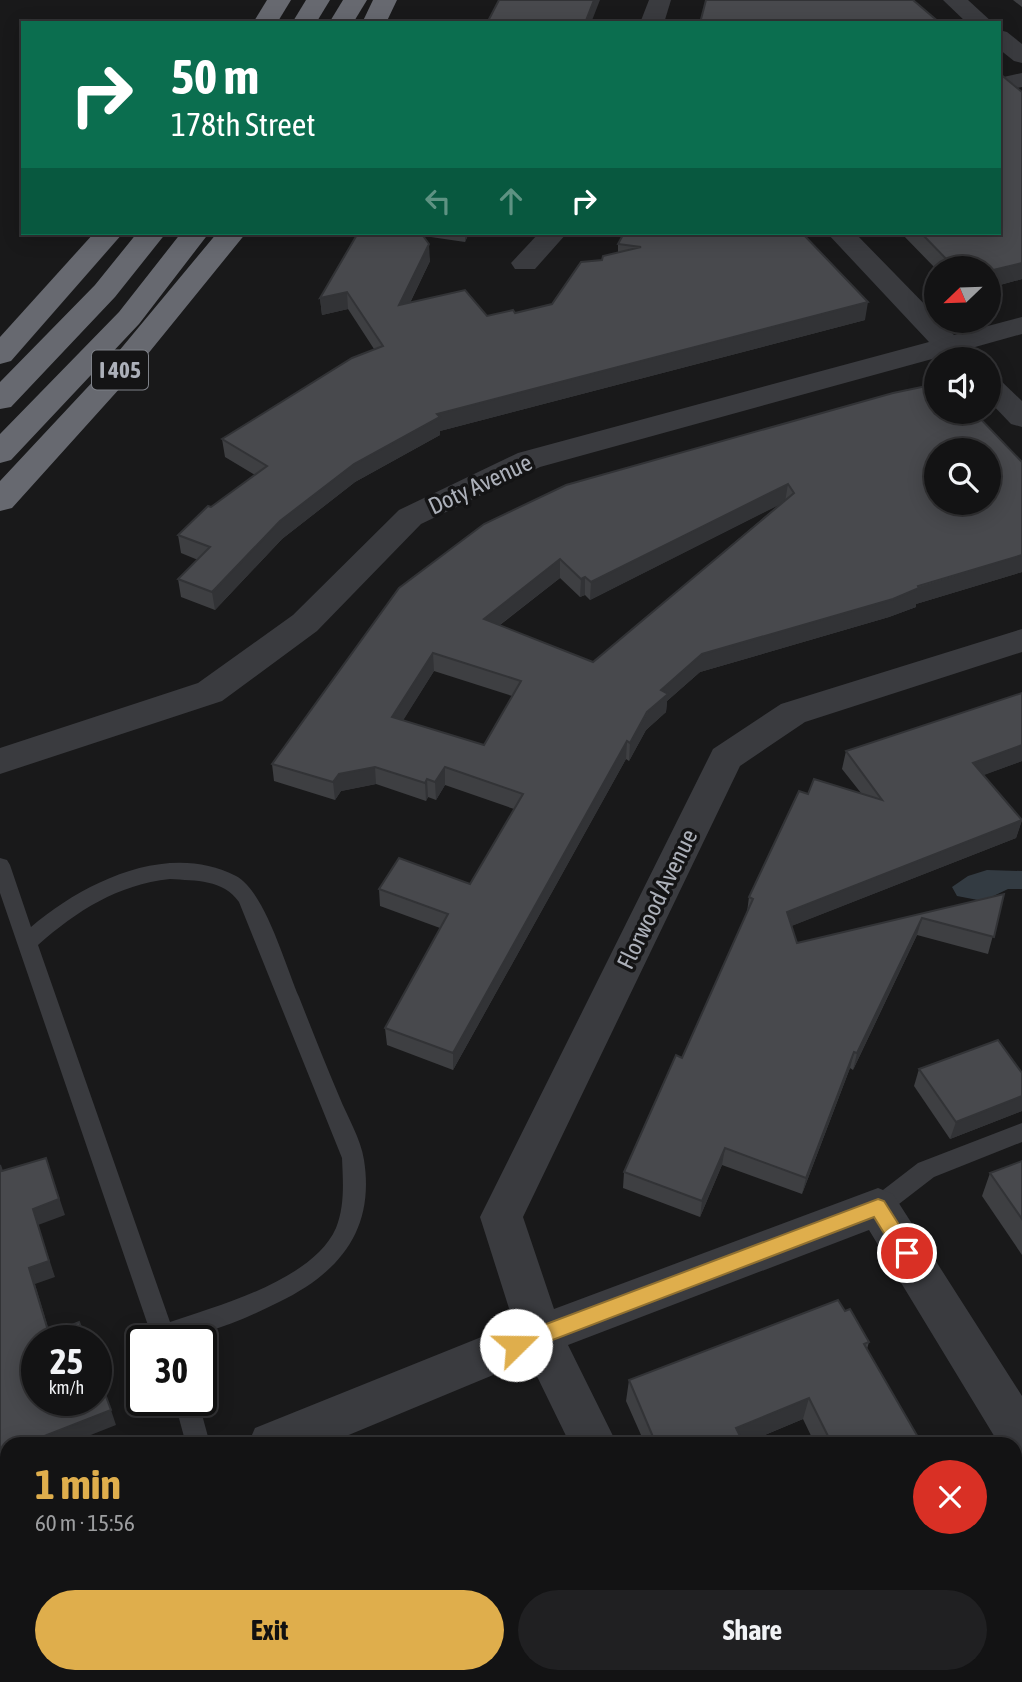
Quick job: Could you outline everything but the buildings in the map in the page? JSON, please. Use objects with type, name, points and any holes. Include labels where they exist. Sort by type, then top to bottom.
[{"type":"highway","points":[[266,21],[279,0]]},
{"type":"highway","points":[[305,21],[318,0]]},
{"type":"highway","points":[[342,21],[355,0]]},
{"type":"highway","points":[[375,21],[385,0]]},
{"type":"highway","points":[[0,355],[107,235]]},
{"type":"highway","points":[[0,400],[105,291],[150,235]]},
{"type":"highway","points":[[0,453],[128,318],[193,235]]},
{"type":"highway","name":"I 405","points":[[0,501],[110,381],[230,235]]},
{"type":"street","points":[[653,21],[660,0]]},
{"type":"street","points":[[954,0],[980,21]]},
{"type":"street","points":[[1001,39],[1022,56]]},
{"type":"street","points":[[1001,85],[1022,80]]},
{"type":"street","points":[[525,263],[552,235]]},
{"type":"street","points":[[842,235],[950,347]]},
{"type":"street","name":"Doty Avenue","points":[[967,347],[1022,325]]},
{"type":"street","name":"Doty Avenue","points":[[0,761],[210,692],[305,623],[410,517],[529,460],[924,360]]},
{"type":"street","points":[[1001,397],[1022,418]]},
{"type":"street","name":"Florwood Avenue","points":[[591,1437],[540,1335],[501,1217],[726,758],[793,713],[1022,640]]},
{"type":"street","points":[[288,1437],[540,1335],[878,1207],[1021,1437]]},
{"type":"lane","points":[[0,865],[160,1325]]},
{"type":"lane","points":[[27,942],[63,910],[104,887],[147,873],[177,871],[219,876],[242,892],[260,927],[353,1158],[355,1196],[342,1240],[322,1264],[281,1289],[195,1325]]},
{"type":"lane","points":[[878,1207],[926,1170],[1022,1132]]},
{"type":"lane","points":[[190,1416],[196,1437]]},
{"type":"shaded area","points":[[987,870],[1022,871],[1022,889],[1008,889],[983,901],[957,896],[952,887],[968,876]]},
{"type":"route","points":[[516,1345],[878,1207],[907,1253]]}]
